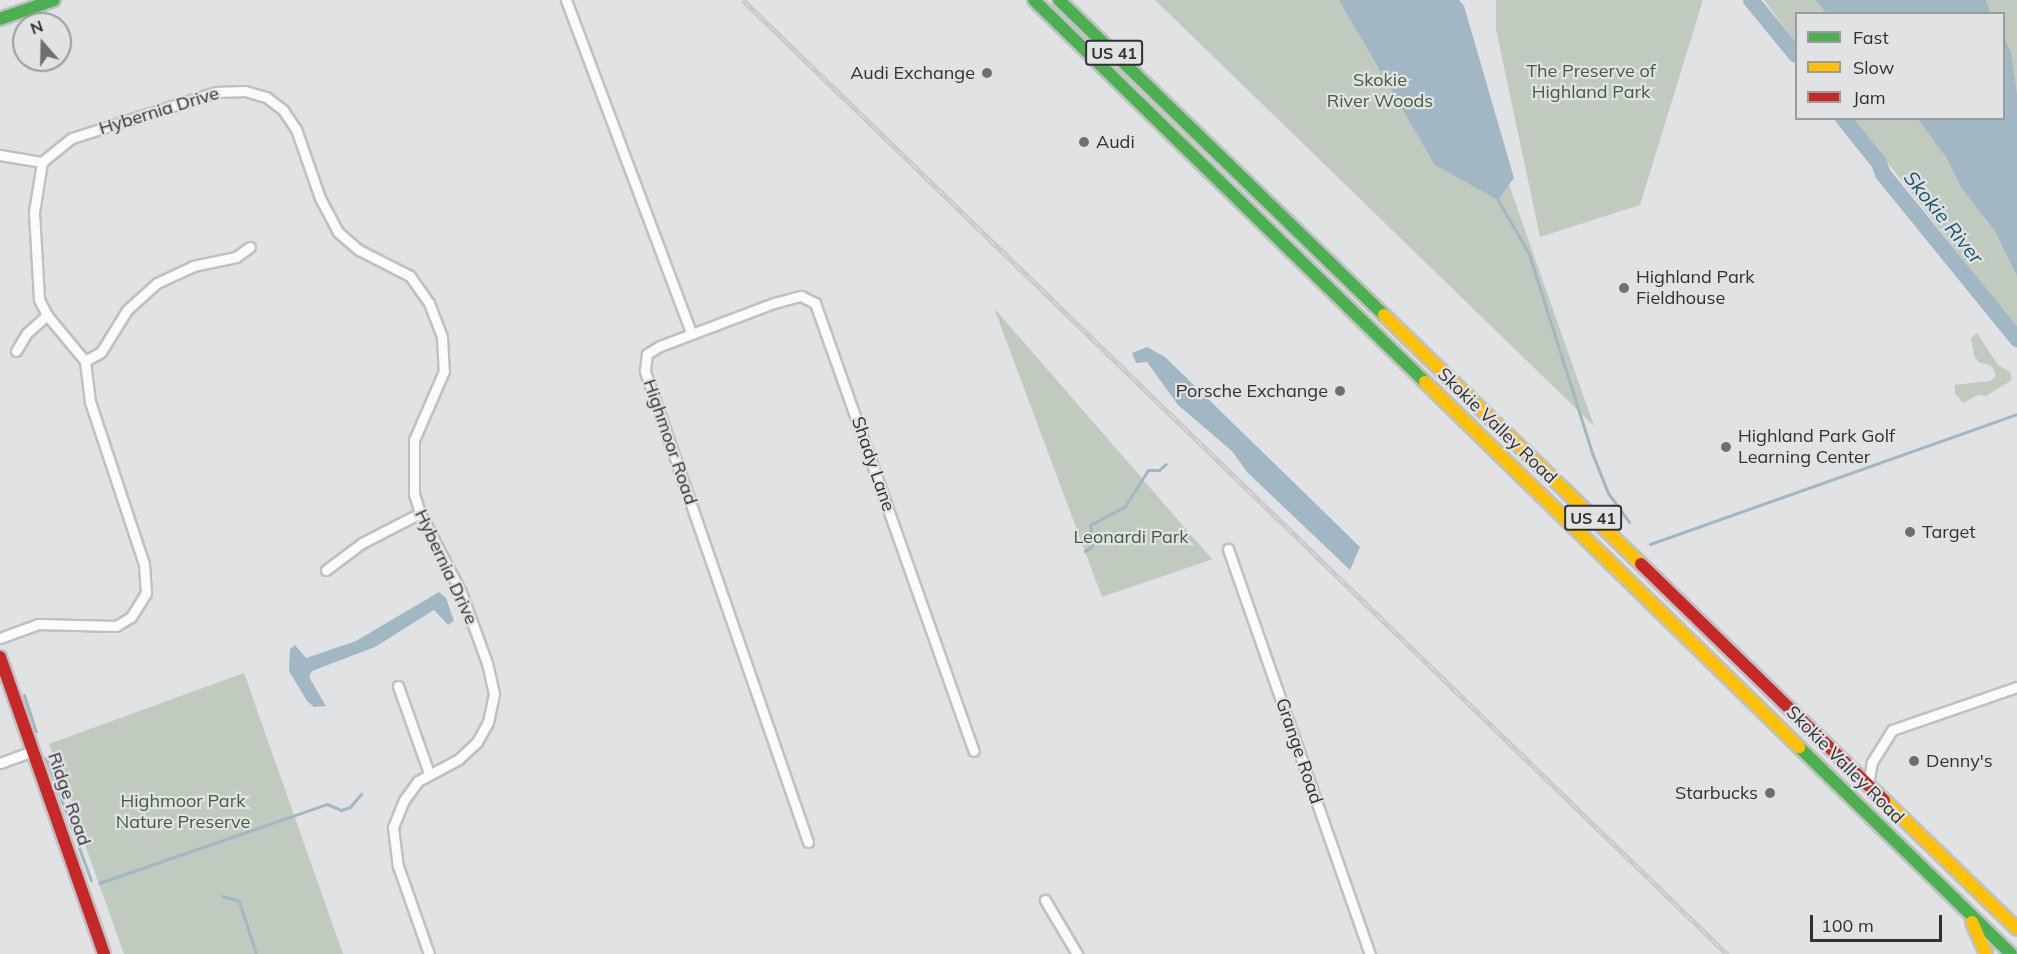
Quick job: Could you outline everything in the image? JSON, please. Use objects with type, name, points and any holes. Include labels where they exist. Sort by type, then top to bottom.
[{"type":"main road","points":[[0,19],[54,0]]},
{"type":"main road","name":"Skokie Valley Road","points":[[1034,0],[2011,954]]},
{"type":"main road","name":"Skokie Valley Road","points":[[1059,0],[2017,929]]},
{"type":"main road","points":[[1074,0],[1168,106]]},
{"type":"main road","name":"Ridge Road","points":[[0,657],[104,954]]},
{"type":"main road","points":[[1966,910],[1986,954]]},
{"type":"street","points":[[566,0],[690,333]]},
{"type":"street","name":"Hybernia Drive","points":[[42,162],[62,144],[106,127],[233,90],[266,97],[290,119],[320,198],[338,232],[359,250],[388,261],[410,276],[429,303],[442,337],[444,371],[414,440],[412,473],[420,513],[455,576],[491,677],[492,711],[484,732],[468,752],[429,773],[404,800],[393,839],[398,866],[429,954]]},
{"type":"street","points":[[0,155],[42,162],[35,190],[36,284],[47,315],[85,361],[90,402],[144,564],[146,593],[130,617],[116,626],[38,624],[0,638]]},
{"type":"street","points":[[85,361],[101,352],[128,310],[157,283],[193,266],[236,257],[250,247]]},
{"type":"street","name":"Shady Lane","points":[[690,333],[801,296],[815,303],[974,751]]},
{"type":"street","points":[[16,351],[27,333],[47,315]]},
{"type":"street","name":"Highmoor Road","points":[[690,333],[647,354],[645,370],[808,842]]},
{"type":"street","points":[[326,570],[362,543],[420,513]]},
{"type":"street","name":"Grange Road","points":[[1228,549],[1370,954]]},
{"type":"street","points":[[398,686],[429,773]]},
{"type":"street","points":[[1868,784],[1872,762],[1892,730],[2017,687]]},
{"type":"street","points":[[0,763],[33,751]]},
{"type":"street","points":[[1045,900],[1077,954]]},
{"type":"green space","name":"Skokie River Woods","points":[[1155,0],[1444,0],[1594,426]]},
{"type":"green space","name":"The Preserve of Highland Park","points":[[1496,0],[1703,0],[1640,205],[1540,237],[1496,29]]},
{"type":"green space","points":[[1764,0],[2017,0],[2017,329],[1855,120],[2005,120],[2005,12],[1795,12],[1795,42]]},
{"type":"green space","name":"Leonardi Park","points":[[994,308],[1212,559],[1213,559],[1102,597]]},
{"type":"green space","points":[[1977,333],[1998,365],[2010,372],[2012,380],[1986,396],[1978,395],[1963,403],[1955,394],[1955,385],[1990,381],[1996,376],[1992,366],[1979,362],[1974,356],[1971,338]]},
{"type":"green space","name":"Highmoor Park Nature Preserve","points":[[244,673],[343,954],[124,954],[49,744]]},
{"type":"water","points":[[1339,0],[1459,0],[1464,6],[1514,178],[1498,200],[1435,165]]},
{"type":"water","points":[[1816,0],[1986,0],[1990,12],[1825,12]]},
{"type":"water","points":[[2005,40],[2011,52],[2017,95],[2017,276],[1995,231],[1961,187],[1946,157],[1919,120],[2005,120]]},
{"type":"water","points":[[1147,347],[1165,357],[1360,547],[1350,570],[1247,472],[1232,451],[1178,405],[1147,362],[1136,363],[1132,353]]},
{"type":"water","points":[[439,592],[446,598],[454,621],[448,625],[434,610],[375,647],[312,671],[309,677],[326,706],[314,707],[307,701],[289,671],[290,649],[295,645],[306,658],[356,641]]},
{"type":"waterway","name":"Skokie River","points":[[1751,0],[1795,54]]},
{"type":"waterway","name":"Skokie River","points":[[1845,120],[1879,163],[1883,174],[2017,339]]},
{"type":"waterway","points":[[1498,200],[1529,254],[1592,453],[1608,493],[1629,522]]},
{"type":"waterway","points":[[1650,544],[2017,414]]},
{"type":"waterway","points":[[1085,551],[1092,546],[1090,525],[1125,506],[1148,470],[1159,470],[1166,464]]},
{"type":"waterway","points":[[24,695],[36,731]]},
{"type":"waterway","points":[[46,758],[91,880]]},
{"type":"waterway","points":[[99,883],[327,804],[341,810],[350,807],[361,794]]},
{"type":"waterway","points":[[222,896],[239,901],[256,954]]},
{"type":"railway","points":[[743,0],[1727,954]]},
{"type":"traffic: fast","points":[[0,19],[54,0]]},
{"type":"traffic: fast","points":[[1034,0],[1425,382]]},
{"type":"traffic: fast","points":[[1059,0],[1384,315]]},
{"type":"traffic: fast","points":[[1799,747],[2011,954]]},
{"type":"traffic: slow","points":[[1384,315],[1641,564]]},
{"type":"traffic: slow","points":[[1425,382],[1799,747]]},
{"type":"traffic: slow","points":[[1884,800],[2017,929]]},
{"type":"traffic: slow","points":[[1972,922],[1986,954]]},
{"type":"traffic: jam","points":[[1641,564],[1884,800]]},
{"type":"traffic: jam","points":[[0,657],[104,954]]},
{"type":"place","name":"Audi Exchange","points":[[987,73]]},
{"type":"place","name":"Audi","points":[[1084,142]]},
{"type":"place","name":"Highland Park Fieldhouse","points":[[1624,288]]},
{"type":"place","name":"Porsche Exchange","points":[[1340,391]]},
{"type":"place","name":"Highland Park Golf Learning Center","points":[[1726,447]]},
{"type":"place","name":"Target","points":[[1910,532]]},
{"type":"place","name":"Denny's","points":[[1914,761]]},
{"type":"place","name":"Starbucks","points":[[1770,793]]}]
